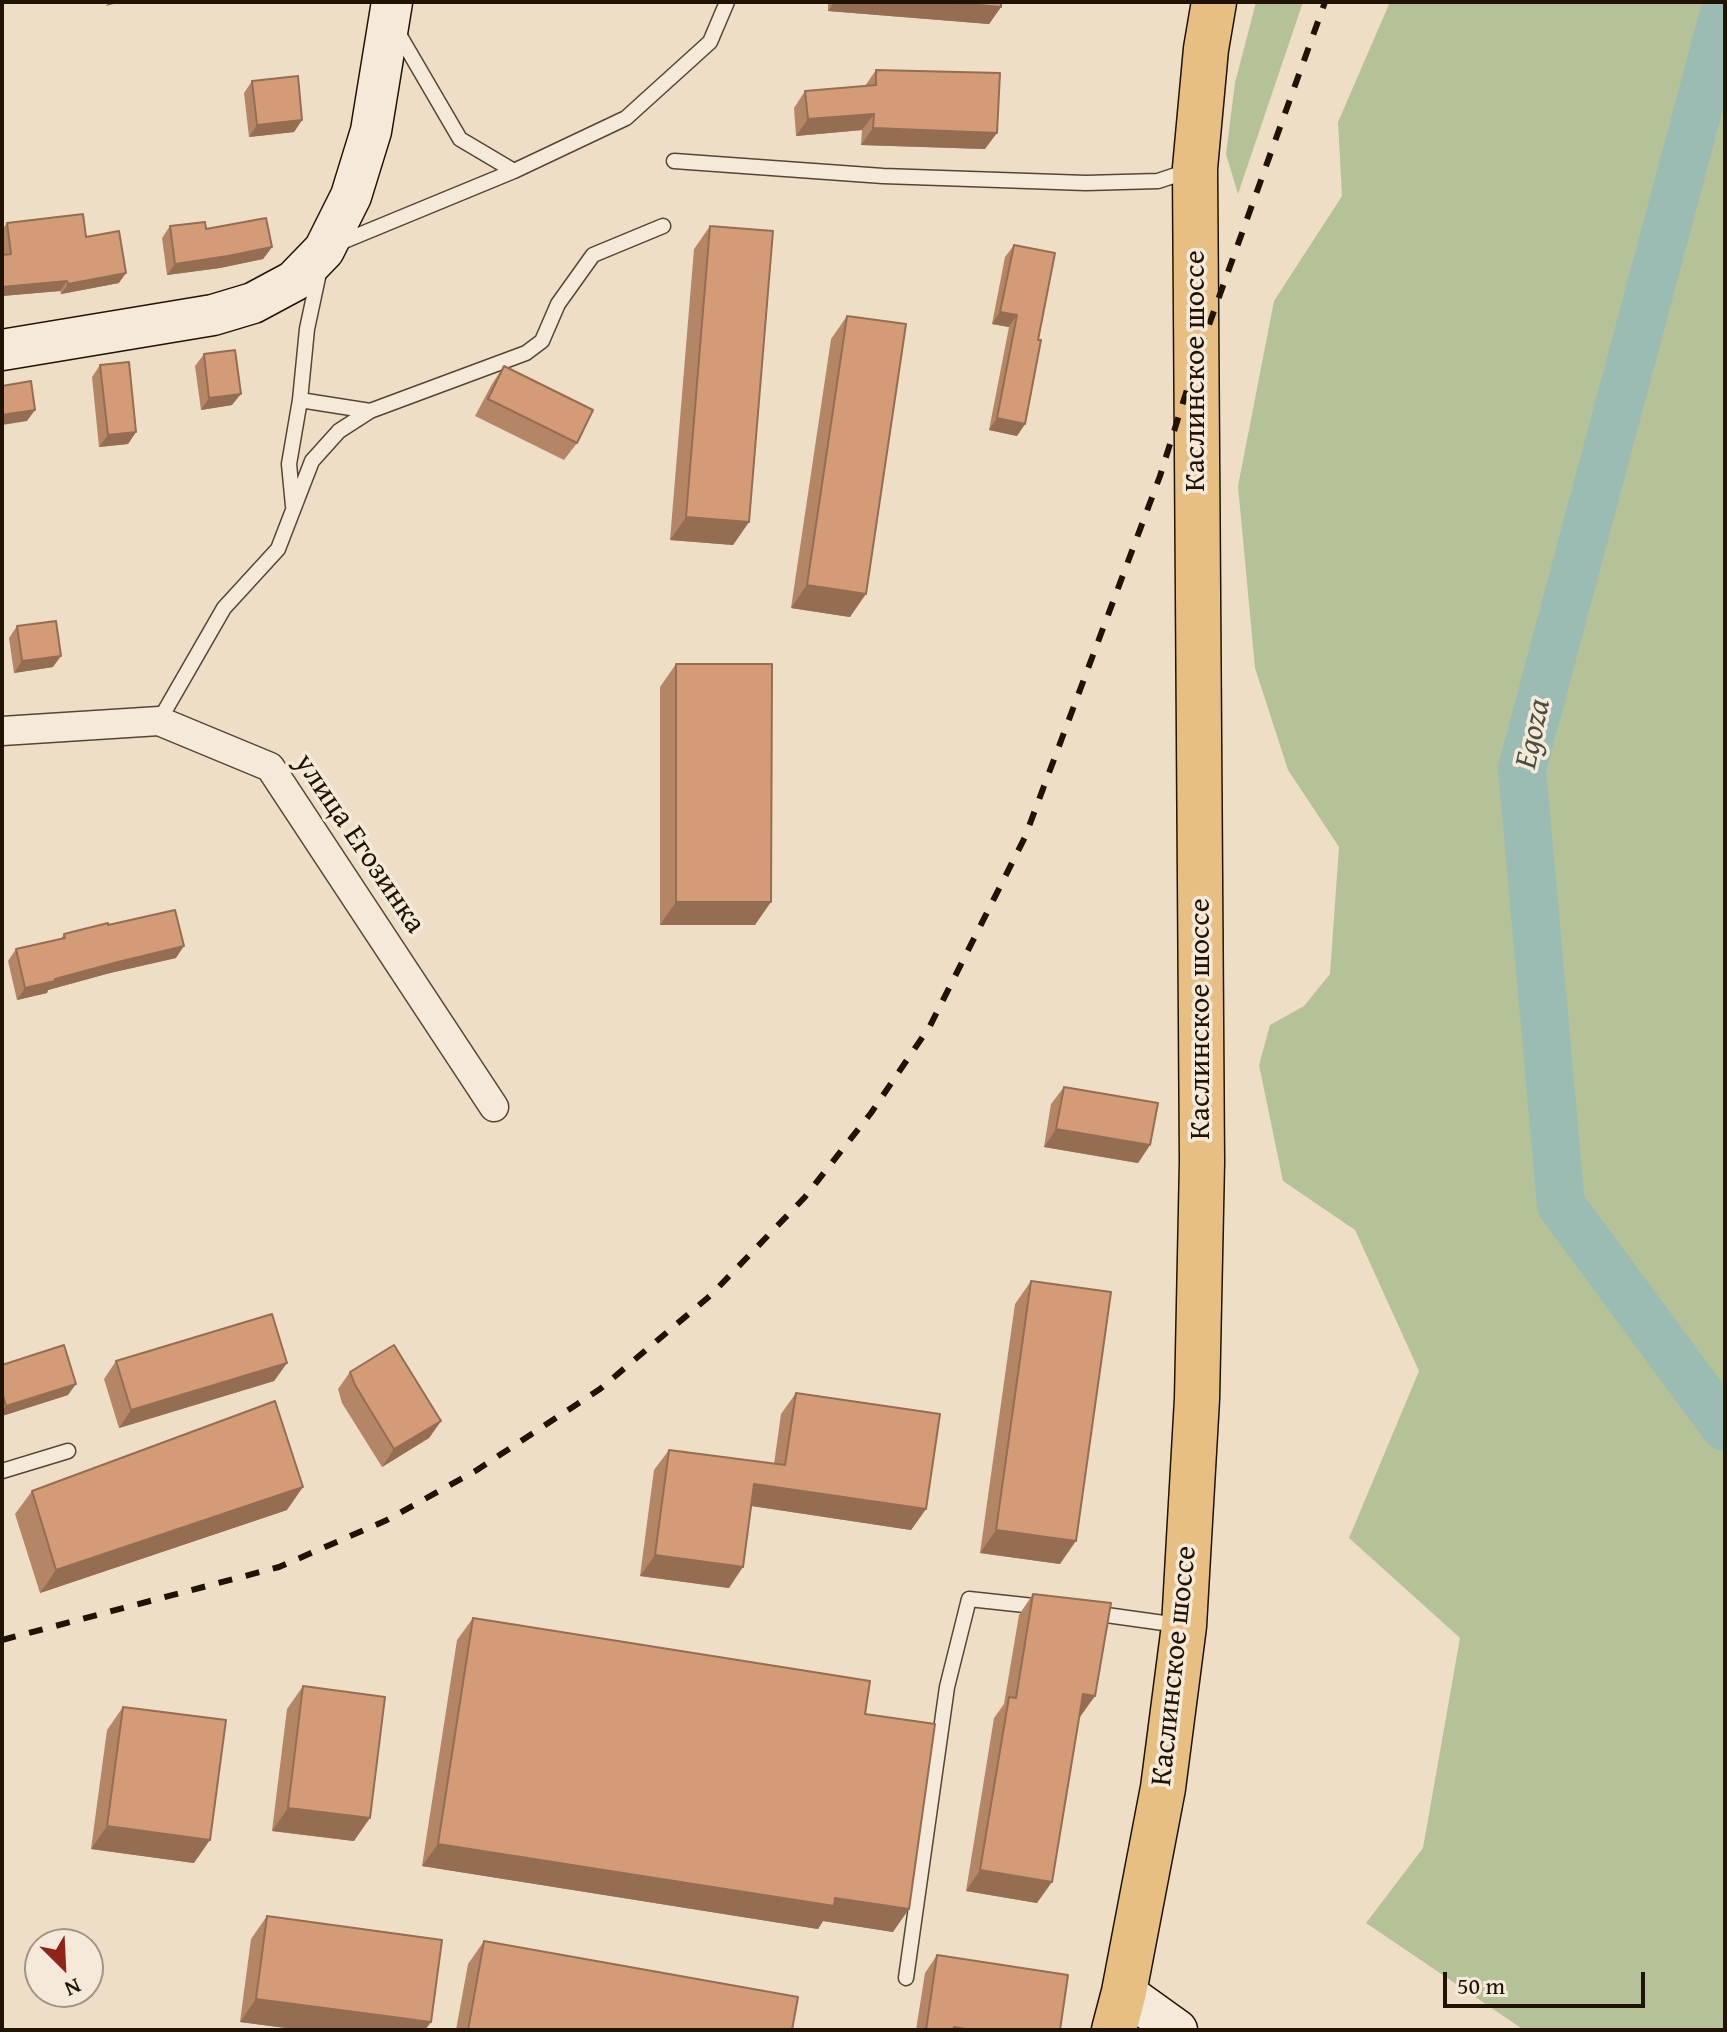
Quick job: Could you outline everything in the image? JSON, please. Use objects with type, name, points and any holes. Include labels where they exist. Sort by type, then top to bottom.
[{"type":"main road","name":"Каслинское шоссе","points":[[1119,2011],[1163,1788],[1184,1626],[1197,1399],[1202,1162],[1195,168],[1206,49],[1214,2]]},
{"type":"street","points":[[2,350],[213,315],[253,303],[294,281],[324,250],[351,196],[371,131],[390,10]]},
{"type":"street","name":"улица Егозинка","points":[[2,731],[159,721],[270,767],[494,1107]]},
{"type":"street","points":[[1119,2011],[1177,2030]]},
{"type":"lane","points":[[293,510],[289,464],[300,400],[307,329],[324,250],[514,171],[626,118],[710,42],[727,2]]},
{"type":"lane","points":[[390,10],[460,139],[514,171]]},
{"type":"lane","points":[[674,161],[883,176],[1086,183],[1158,181],[1195,168]]},
{"type":"lane","points":[[159,721],[224,608],[278,549],[312,461],[339,431],[370,411],[526,353],[542,341],[558,304],[593,255],[663,226]]},
{"type":"lane","points":[[300,400],[370,411]]},
{"type":"lane","points":[[3,1469],[68,1451]]},
{"type":"lane","points":[[906,1978],[947,1687],[969,1599],[1062,1609]]},
{"type":"lane","points":[[1078,1611],[1184,1626]]},
{"type":"green space","points":[[1256,2],[1303,2],[1238,194],[1226,154],[1235,83]]},
{"type":"green space","points":[[1390,2],[1725,2],[1725,2030],[1524,2030],[1366,1923],[1423,1848],[1460,1638],[1349,1538],[1419,1371],[1355,1230],[1283,1181],[1259,1065],[1270,1025],[1304,1006],[1330,974],[1339,847],[1288,770],[1255,668],[1238,486],[1274,301],[1342,196],[1338,122]]},
{"type":"building","points":[[947,2],[1001,2],[1001,7]]},
{"type":"building","points":[[876,70],[1000,73],[997,133],[873,128],[874,114],[808,119],[805,91],[876,85]]},
{"type":"building","points":[[298,76],[302,120],[257,125],[252,81]]},
{"type":"building","points":[[83,214],[86,237],[119,231],[126,273],[68,284],[67,281],[2,287],[2,255],[11,254],[7,223]]},
{"type":"building","points":[[266,218],[272,247],[175,264],[170,226],[205,222],[206,229]]},
{"type":"building","points":[[710,226],[773,231],[749,522],[686,517]]},
{"type":"building","points":[[1014,245],[1055,253],[1025,424],[997,418],[1017,315],[1000,312]]},
{"type":"building","points":[[847,316],[906,324],[866,594],[807,585]]},
{"type":"building","points":[[235,350],[241,394],[209,398],[204,354]]},
{"type":"building","points":[[129,362],[136,432],[108,435],[100,365]]},
{"type":"building","points":[[504,366],[593,410],[577,443],[488,399]]},
{"type":"building","points":[[31,381],[35,410],[2,415],[2,386]]},
{"type":"building","points":[[56,621],[61,656],[22,661],[17,626]]},
{"type":"building","points":[[676,664],[772,664],[771,902],[676,902]]},
{"type":"building","points":[[175,910],[184,946],[25,988],[16,949],[65,938],[64,934],[108,923]]},
{"type":"building","points":[[1064,1087],[1158,1103],[1150,1145],[1056,1129]]},
{"type":"building","points":[[1031,1281],[1111,1292],[1076,1541],[996,1530]]},
{"type":"building","points":[[272,1314],[287,1363],[131,1410],[116,1361]]},
{"type":"building","points":[[64,1345],[76,1384],[6,1406],[2,1392],[2,1365]]},
{"type":"building","points":[[394,1345],[441,1421],[394,1449],[350,1372]]},
{"type":"building","points":[[796,1393],[940,1414],[926,1509],[754,1484],[743,1567],[655,1555],[669,1450],[785,1465]]},
{"type":"building","points":[[275,1401],[303,1487],[56,1570],[32,1491]]},
{"type":"building","points":[[1033,1594],[1111,1603],[1095,1696],[1083,1694],[1052,1882],[980,1870],[1009,1697],[1016,1698]]},
{"type":"building","points":[[473,1618],[870,1681],[865,1714],[935,1724],[909,1909],[835,1898],[834,1906],[438,1844]]},
{"type":"building","points":[[303,1686],[385,1697],[370,1818],[288,1808]]},
{"type":"building","points":[[123,1707],[226,1720],[210,1840],[107,1826]]},
{"type":"building","points":[[267,1916],[442,1940],[431,2022],[256,1999]]},
{"type":"building","points":[[484,1941],[798,1997],[792,2030],[468,2030]]},
{"type":"building","points":[[937,1955],[1068,1975],[1060,2030],[971,2030],[954,2027],[953,2030],[926,2030]]},
{"type":"waterway","name":"Egoza","points":[[1725,9],[1522,769],[1561,1205],[1725,1427]]},
{"type":"railway","points":[[2,1640],[279,1567],[387,1520],[477,1470],[600,1389],[711,1295],[805,1197],[871,1113],[930,1026],[1025,837],[1160,476],[1196,361],[1325,2]]}]
